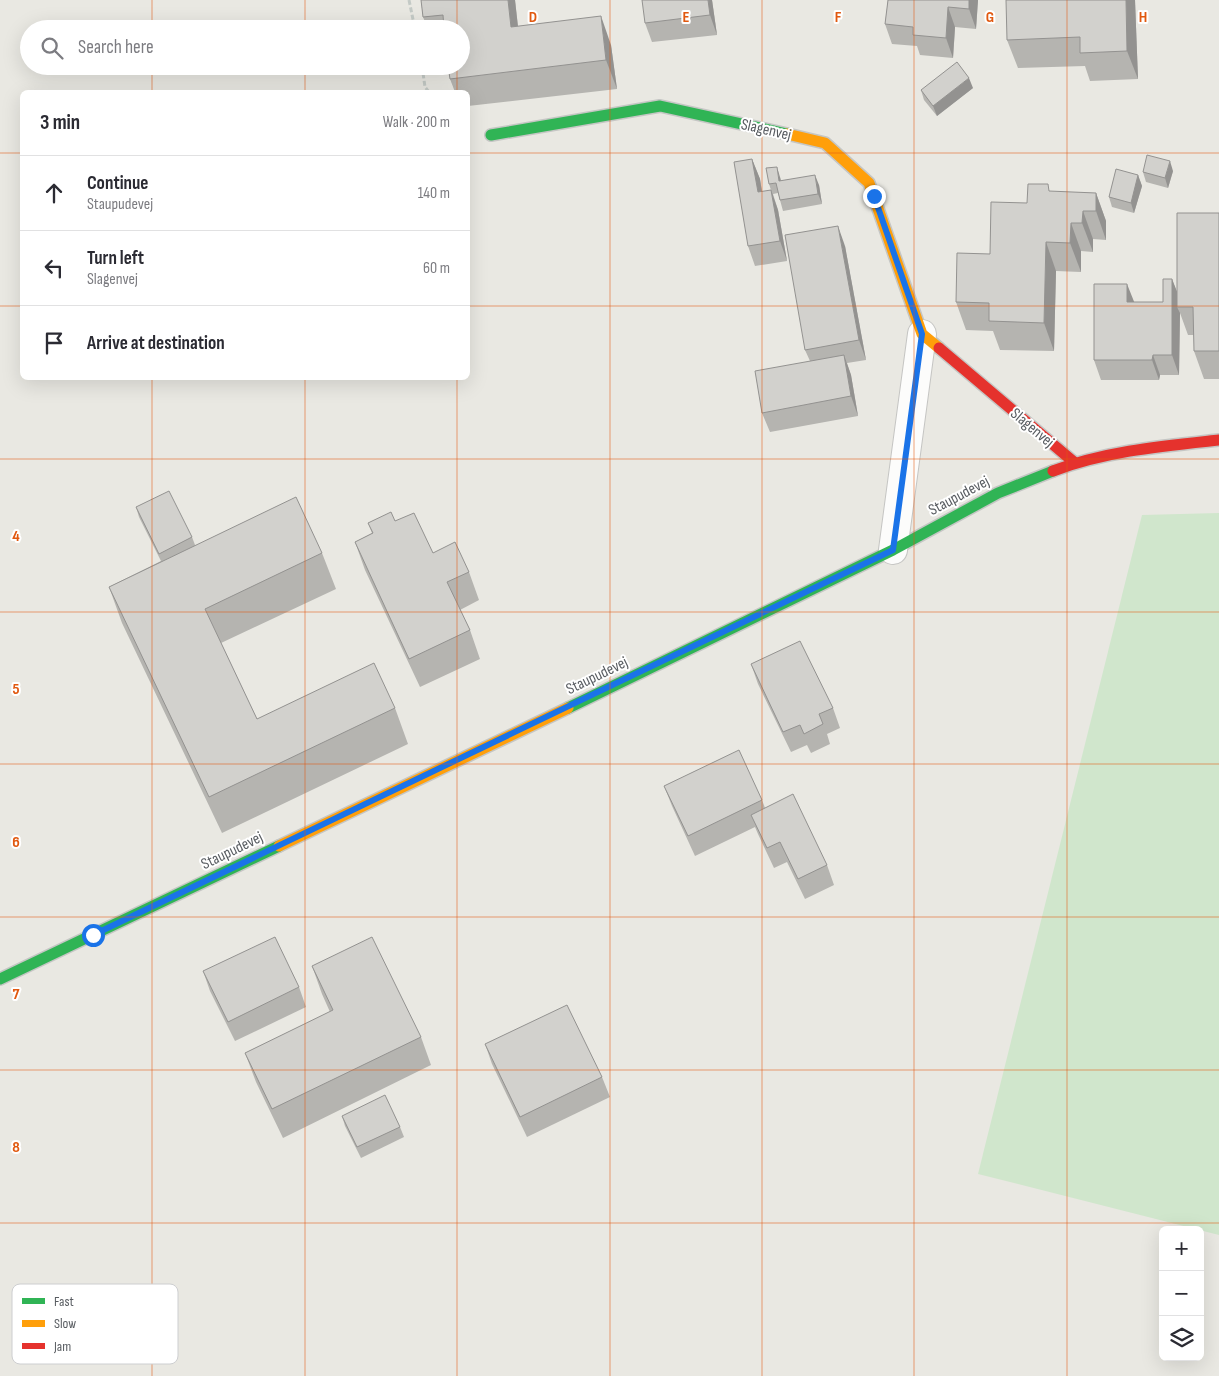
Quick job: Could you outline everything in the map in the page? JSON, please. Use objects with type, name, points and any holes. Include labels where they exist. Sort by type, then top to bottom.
[{"type":"street","name":"Slagenvej","points":[[491,136],[660,106],[825,143],[869,183],[922,334],[893,550]]},
{"type":"street","name":"Slagenvej","points":[[922,334],[1074,463]]},
{"type":"street","name":"Staupudevej","points":[[0,979],[893,550],[998,493],[1074,463],[1136,449],[1219,440]]},
{"type":"path","points":[[409,0],[413,20]]},
{"type":"path","points":[[423,75],[425,87],[427,90]]},
{"type":"green space","points":[[1219,513],[1219,1235],[1204,1231],[1204,1226],[1183,1226],[978,1174],[1142,515]]},
{"type":"building","points":[[421,0],[508,0],[511,27],[601,16],[606,60],[450,79],[449,75],[470,75],[470,20],[443,20],[443,15],[423,17]]},
{"type":"building","points":[[642,0],[708,0],[710,15],[645,23]]},
{"type":"building","points":[[888,0],[969,0],[969,9],[948,7],[946,38],[913,35],[913,27],[885,24]]},
{"type":"building","points":[[1006,0],[1126,0],[1127,51],[1080,53],[1080,37],[1007,40]]},
{"type":"building","points":[[957,62],[969,78],[933,106],[921,90]]},
{"type":"building","points":[[1147,155],[1170,161],[1165,178],[1143,172]]},
{"type":"building","points":[[752,159],[758,192],[771,190],[780,241],[748,246],[734,162]]},
{"type":"building","points":[[777,167],[779,181],[815,175],[818,194],[780,200],[776,183],[769,184],[766,168]]},
{"type":"building","points":[[1116,169],[1138,175],[1131,203],[1109,197]]},
{"type":"building","points":[[1028,184],[1048,184],[1049,191],[1096,193],[1096,211],[1083,211],[1082,223],[1071,223],[1070,243],[1046,242],[1044,323],[989,321],[989,303],[956,302],[957,253],[990,254],[991,202],[1027,203]]},
{"type":"building","points":[[1177,213],[1219,213],[1219,351],[1194,351],[1193,307],[1177,307]]},
{"type":"building","points":[[838,226],[859,340],[805,350],[785,235]]},
{"type":"building","points":[[1163,279],[1172,279],[1172,355],[1153,355],[1152,360],[1094,360],[1094,284],[1127,284],[1127,302],[1163,302]]},
{"type":"building","points":[[844,355],[851,396],[762,413],[755,371]]},
{"type":"building","points":[[169,491],[192,537],[159,554],[136,507]]},
{"type":"building","points":[[296,497],[322,553],[205,609],[257,719],[374,663],[395,708],[209,797],[109,587]]},
{"type":"building","points":[[391,512],[395,521],[414,513],[433,553],[455,542],[469,572],[447,582],[470,630],[409,659],[355,542],[373,533],[368,523]]},
{"type":"building","points":[[800,641],[833,708],[819,714],[823,724],[804,734],[800,725],[783,732],[751,664]]},
{"type":"building","points":[[739,750],[762,800],[688,836],[664,786]]},
{"type":"building","points":[[793,794],[827,865],[798,879],[780,842],[767,848],[751,815]]},
{"type":"building","points":[[275,937],[299,987],[228,1022],[203,971]]},
{"type":"building","points":[[372,937],[421,1037],[272,1109],[245,1053],[333,1010],[312,966]]},
{"type":"building","points":[[567,1005],[602,1077],[520,1117],[485,1044]]},
{"type":"building","points":[[385,1095],[400,1127],[357,1147],[342,1116]]},
{"type":"traffic: fast","points":[[491,135],[660,106],[787,134]]},
{"type":"traffic: fast","points":[[568,708],[893,550],[998,493],[1053,471]]},
{"type":"traffic: fast","points":[[0,979],[279,846]]},
{"type":"traffic: slow","points":[[787,134],[825,143],[869,183],[922,334],[939,348]]},
{"type":"traffic: slow","points":[[279,846],[568,708]]},
{"type":"traffic: jam","points":[[939,348],[1075,463]]},
{"type":"traffic: jam","points":[[1053,471],[1114,454],[1219,440]]},
{"type":"route","points":[[93,935],[635,676],[893,550],[922,334],[874,196]]}]
